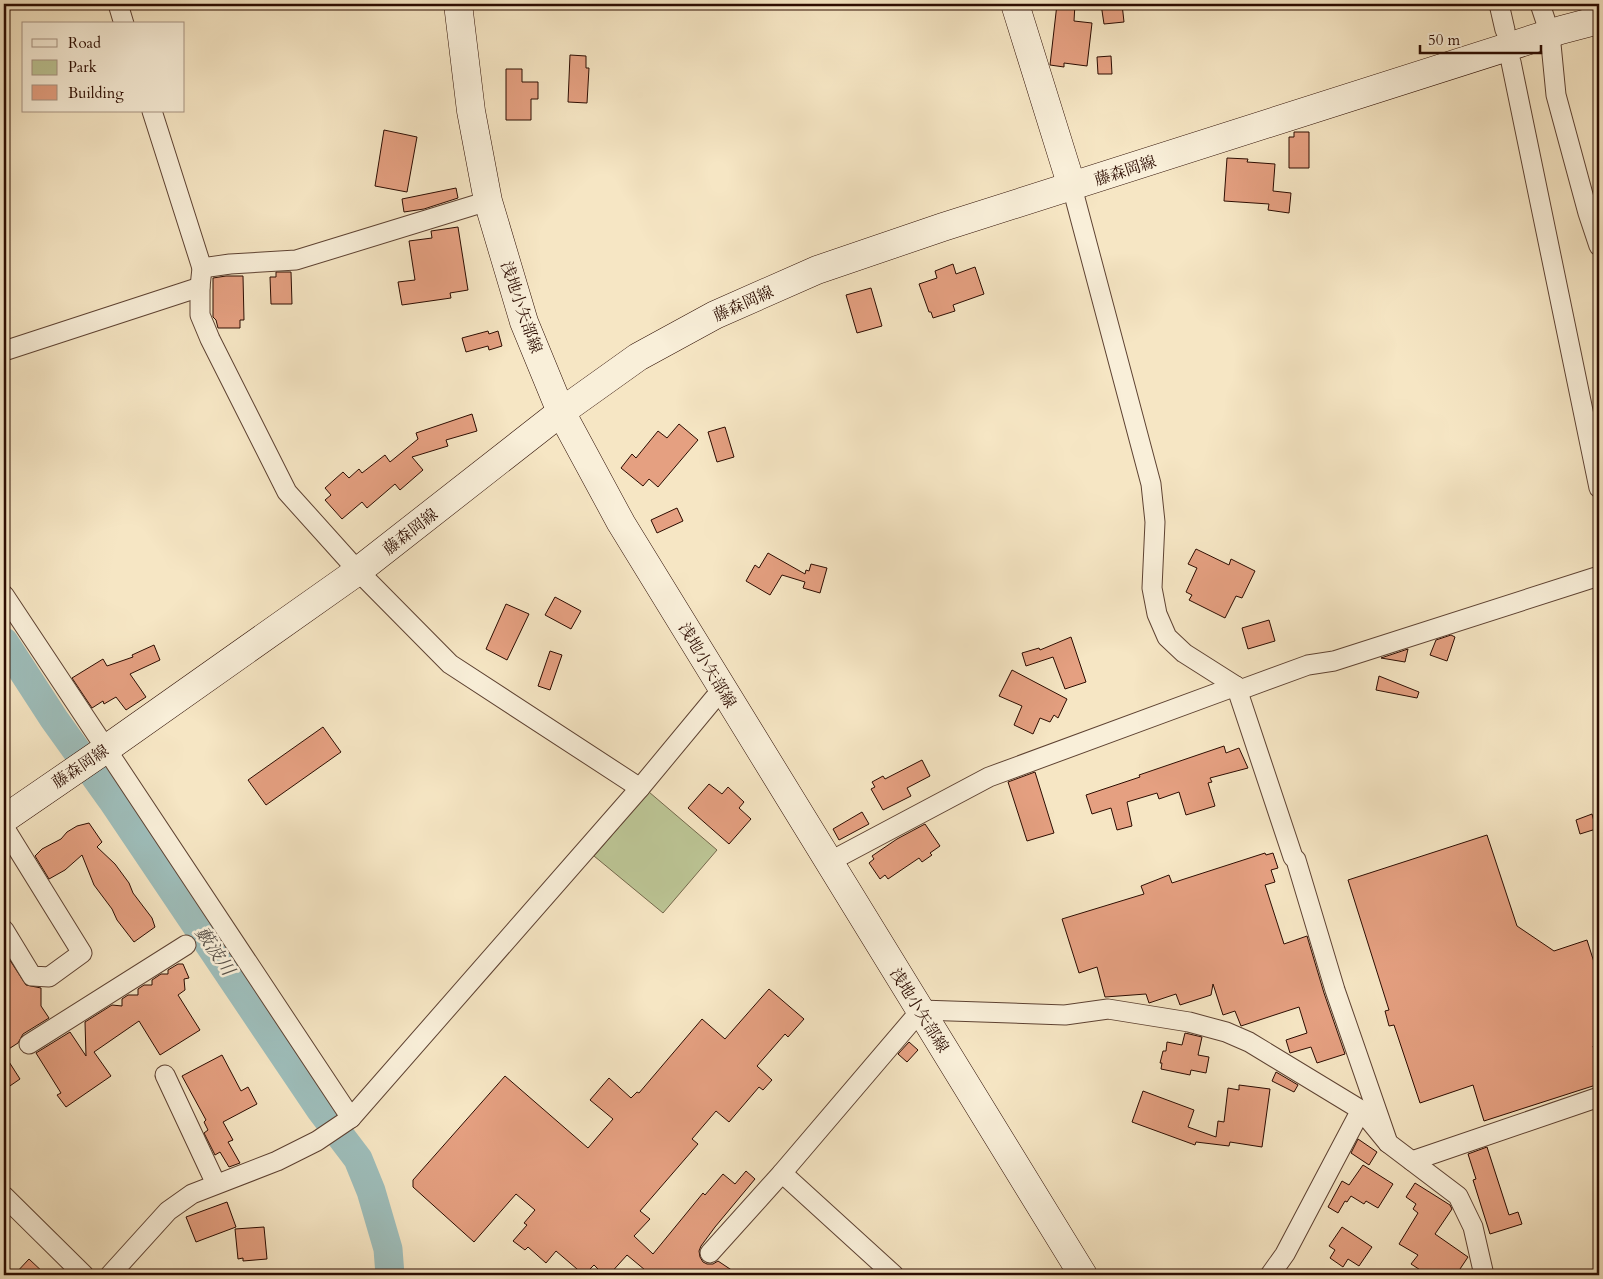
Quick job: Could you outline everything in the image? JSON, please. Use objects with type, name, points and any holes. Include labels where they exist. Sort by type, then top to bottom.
[{"type":"main road","name":"浅地小矢部線","points":[[458,4],[470,111],[488,201],[524,322],[561,412],[621,522],[722,689],[1083,1275]]},
{"type":"main road","points":[[1015,4],[1072,186]]},
{"type":"main road","name":"藤森岡線","points":[[4,818],[106,749],[358,571],[561,412],[638,357],[715,315],[817,270],[943,227],[1555,32],[1599,20]]},
{"type":"street","points":[[118,4],[123,22]]},
{"type":"street","points":[[1499,4],[1504,30]]},
{"type":"street","points":[[1540,4],[1555,32],[1556,95],[1588,213],[1599,246]]},
{"type":"street","points":[[1512,62],[1599,488]]},
{"type":"street","points":[[152,112],[201,278],[200,315],[287,492],[358,571],[450,664],[640,788]]},
{"type":"street","points":[[1072,186],[1151,484],[1155,522],[1152,588],[1157,614],[1168,636],[1184,653],[1236,689],[1293,857],[1296,860],[1335,990],[1388,1143]]},
{"type":"street","points":[[4,351],[201,278],[230,264],[296,260],[488,201]]},
{"type":"street","points":[[829,862],[989,777],[1308,665],[1334,661],[1599,576]]},
{"type":"street","points":[[4,595],[351,1118]]},
{"type":"street","points":[[110,1275],[168,1211],[192,1194],[277,1161],[317,1141],[351,1118],[640,788],[722,689]]},
{"type":"street","points":[[4,828],[82,953],[49,977],[32,976],[4,930]]},
{"type":"street","points":[[29,1044],[186,945]]},
{"type":"street","points":[[710,1254],[782,1173],[920,1010],[1064,1015],[1108,1009],[1189,1022],[1226,1032],[1249,1042],[1361,1110],[1388,1143],[1458,1196],[1473,1227],[1484,1275]]},
{"type":"street","points":[[165,1075],[216,1184]]},
{"type":"street","points":[[1412,1161],[1599,1097]]},
{"type":"street","points":[[1270,1275],[1285,1254],[1361,1110]]},
{"type":"street","points":[[782,1173],[894,1275]]},
{"type":"street","points":[[4,1196],[84,1275]]},
{"type":"green space","points":[[649,792],[717,850],[663,913],[594,856]]},
{"type":"building","points":[[1057,4],[1075,4],[1074,21],[1092,23],[1087,66],[1064,63],[1064,67],[1050,65]]},
{"type":"building","points":[[1101,4],[1122,4],[1124,22],[1104,24]]},
{"type":"building","points":[[570,55],[586,56],[586,68],[589,68],[587,103],[568,102]]},
{"type":"building","points":[[1111,56],[1112,74],[1098,74],[1097,57]]},
{"type":"building","points":[[506,69],[522,69],[522,82],[538,82],[538,99],[531,99],[531,120],[506,120]]},
{"type":"building","points":[[384,130],[417,137],[407,192],[375,186]]},
{"type":"building","points":[[1294,132],[1309,132],[1309,168],[1289,168],[1289,137],[1294,137]]},
{"type":"building","points":[[1227,158],[1248,159],[1247,162],[1275,164],[1273,191],[1291,193],[1289,213],[1268,210],[1269,204],[1224,201]]},
{"type":"building","points":[[456,188],[458,198],[424,209],[404,212],[402,199]]},
{"type":"building","points":[[458,227],[468,290],[450,293],[451,298],[402,305],[398,282],[415,280],[409,241],[432,238],[431,231]]},
{"type":"building","points":[[953,264],[956,274],[975,267],[984,294],[953,305],[955,311],[933,318],[919,284],[937,278],[935,271]]},
{"type":"building","points":[[276,272],[291,272],[292,304],[271,304],[270,277],[276,277]]},
{"type":"building","points":[[243,276],[244,320],[240,320],[240,328],[218,328],[213,317],[213,278]]},
{"type":"building","points":[[871,288],[882,326],[857,333],[846,295]]},
{"type":"building","points":[[488,331],[489,334],[498,331],[502,346],[489,350],[488,346],[466,352],[462,338]]},
{"type":"building","points":[[472,414],[477,431],[446,440],[448,446],[412,457],[423,470],[400,490],[395,484],[367,508],[362,502],[342,519],[325,500],[331,495],[325,488],[343,472],[349,478],[359,469],[362,473],[385,455],[390,462],[418,439],[416,433]]},
{"type":"building","points":[[679,424],[698,440],[658,487],[649,479],[643,486],[621,468],[632,454],[636,458],[658,431],[667,438]]},
{"type":"building","points":[[725,427],[734,457],[717,462],[708,432]]},
{"type":"building","points":[[677,508],[683,521],[657,533],[651,520]]},
{"type":"building","points":[[1196,549],[1229,565],[1231,559],[1255,571],[1242,598],[1236,596],[1225,618],[1189,600],[1192,595],[1186,592],[1197,568],[1188,564]]},
{"type":"building","points":[[768,553],[805,574],[806,570],[809,571],[811,564],[827,568],[820,593],[803,588],[805,582],[782,575],[770,595],[746,581],[755,565],[759,568]]},
{"type":"building","points":[[555,597],[581,611],[571,629],[545,615]]},
{"type":"building","points":[[506,604],[529,614],[507,660],[486,649]]},
{"type":"building","points":[[1269,620],[1275,641],[1248,649],[1242,628]]},
{"type":"building","points":[[1451,635],[1455,637],[1447,661],[1430,655],[1436,640]]},
{"type":"building","points":[[1071,637],[1086,682],[1065,689],[1053,657],[1026,666],[1022,653],[1039,648],[1040,650]]},
{"type":"building","points":[[154,645],[160,660],[130,674],[146,697],[126,710],[116,697],[104,704],[103,701],[92,708],[72,678],[103,659],[107,666],[133,657],[132,655]]},
{"type":"building","points":[[1408,649],[1405,662],[1381,658]]},
{"type":"building","points":[[550,651],[562,655],[550,690],[538,686]]},
{"type":"building","points":[[1012,670],[1067,699],[1058,718],[1054,715],[1050,722],[1040,718],[1033,734],[1014,725],[1022,706],[999,696]]},
{"type":"building","points":[[1379,676],[1419,692],[1417,698],[1376,690]]},
{"type":"building","points":[[323,727],[341,752],[266,805],[248,780]]},
{"type":"building","points":[[1224,746],[1226,753],[1239,748],[1248,768],[1210,778],[1212,782],[1208,783],[1215,806],[1186,815],[1179,792],[1159,799],[1157,793],[1127,802],[1132,826],[1117,830],[1111,808],[1092,814],[1086,795]]},
{"type":"building","points":[[922,760],[930,776],[907,788],[911,796],[883,810],[871,789],[875,787],[872,782],[883,776],[885,779]]},
{"type":"building","points":[[1035,772],[1054,833],[1027,841],[1008,782]]},
{"type":"building","points":[[709,784],[722,794],[728,787],[744,802],[739,808],[751,819],[729,844],[688,808]]},
{"type":"building","points":[[862,812],[869,824],[839,840],[833,829]]},
{"type":"building","points":[[1592,814],[1596,829],[1580,834],[1576,820]]},
{"type":"building","points":[[89,823],[102,842],[97,847],[115,864],[129,883],[133,893],[152,918],[155,927],[134,942],[94,885],[82,855],[65,870],[49,879],[35,856],[42,849],[61,839],[67,832],[77,826]]},
{"type":"building","points":[[925,824],[940,846],[922,862],[919,858],[888,879],[885,875],[880,879],[869,863],[874,859],[872,856],[897,839]]},
{"type":"building","points":[[1487,835],[1517,926],[1554,951],[1587,940],[1599,978],[1599,1044],[1593,1046],[1599,1067],[1599,1084],[1484,1121],[1473,1085],[1420,1103],[1394,1025],[1389,1026],[1385,1011],[1389,1010],[1348,880]]},
{"type":"building","points":[[1265,853],[1266,855],[1273,853],[1278,868],[1271,870],[1275,882],[1265,885],[1284,944],[1307,936],[1345,1054],[1317,1063],[1311,1047],[1290,1053],[1286,1040],[1307,1033],[1299,1007],[1241,1026],[1235,1011],[1223,1015],[1213,984],[1211,995],[1180,1005],[1176,994],[1149,1003],[1146,994],[1105,997],[1097,967],[1079,973],[1062,919],[1144,894],[1141,886],[1169,875],[1172,883]]},
{"type":"building","points":[[4,951],[26,985],[41,988],[41,1006],[49,1018],[23,1034],[18,1043],[4,1052]]},
{"type":"building","points":[[178,964],[183,964],[189,978],[184,979],[185,990],[178,995],[200,1030],[160,1055],[139,1021],[94,1052],[111,1076],[66,1107],[57,1095],[61,1093],[36,1053],[70,1032],[86,1056],[85,1022],[112,1005],[122,1006],[122,999],[128,995],[138,995],[138,989],[144,985],[152,985],[152,980],[161,974],[168,974],[168,970]]},
{"type":"building","points":[[769,989],[804,1019],[788,1037],[785,1034],[757,1066],[772,1080],[763,1090],[759,1087],[729,1122],[716,1111],[692,1139],[698,1144],[640,1211],[650,1219],[634,1236],[653,1254],[703,1193],[705,1195],[723,1174],[735,1184],[746,1171],[755,1179],[715,1227],[699,1251],[703,1262],[713,1264],[718,1261],[739,1275],[651,1275],[627,1255],[609,1275],[604,1275],[594,1265],[584,1275],[556,1251],[546,1263],[528,1247],[525,1250],[513,1241],[527,1225],[524,1223],[535,1210],[516,1194],[474,1242],[413,1187],[413,1180],[505,1076],[588,1148],[613,1119],[590,1100],[609,1078],[631,1098],[637,1092],[639,1093],[702,1019],[725,1039]]},
{"type":"building","points":[[1185,1033],[1202,1037],[1198,1055],[1209,1057],[1206,1073],[1191,1070],[1190,1075],[1161,1069],[1162,1063],[1160,1063],[1163,1051],[1166,1051],[1167,1042],[1182,1045]]},
{"type":"building","points":[[909,1042],[918,1050],[907,1062],[898,1054]]},
{"type":"building","points":[[4,1054],[20,1079],[4,1090]]},
{"type":"building","points":[[222,1055],[241,1091],[248,1087],[257,1104],[223,1122],[233,1140],[228,1142],[240,1163],[229,1167],[220,1152],[215,1155],[204,1133],[208,1130],[204,1122],[206,1120],[182,1076]]},
{"type":"building","points":[[1276,1072],[1298,1085],[1294,1092],[1272,1081]]},
{"type":"building","points":[[1239,1085],[1270,1089],[1262,1147],[1230,1142],[1229,1146],[1196,1142],[1195,1145],[1132,1122],[1143,1091],[1194,1110],[1188,1127],[1216,1137],[1218,1121],[1224,1122],[1228,1088],[1239,1090]]},
{"type":"building","points":[[1358,1139],[1377,1152],[1369,1165],[1351,1153]]},
{"type":"building","points":[[1487,1147],[1509,1215],[1518,1212],[1522,1224],[1490,1234],[1473,1180],[1476,1179],[1468,1154]]},
{"type":"building","points":[[1363,1165],[1393,1184],[1378,1208],[1366,1201],[1364,1204],[1351,1196],[1347,1202],[1345,1201],[1338,1213],[1328,1207],[1342,1181],[1349,1185]]},
{"type":"building","points":[[1415,1183],[1450,1205],[1452,1209],[1435,1234],[1468,1257],[1456,1275],[1428,1275],[1411,1264],[1418,1255],[1399,1244],[1418,1213],[1413,1209],[1416,1204],[1406,1197]]},
{"type":"building","points":[[227,1202],[236,1227],[196,1242],[186,1217]]},
{"type":"building","points":[[264,1227],[267,1259],[243,1261],[243,1258],[238,1259],[235,1229]]},
{"type":"building","points":[[1342,1227],[1372,1247],[1359,1266],[1348,1259],[1343,1267],[1330,1258],[1335,1250],[1329,1246]]},
{"type":"building","points":[[29,1259],[46,1275],[14,1275]]},
{"type":"waterway","name":"藪波川","points":[[4,642],[54,719],[112,800],[320,1109],[358,1159],[371,1191],[388,1249],[390,1275]]}]
